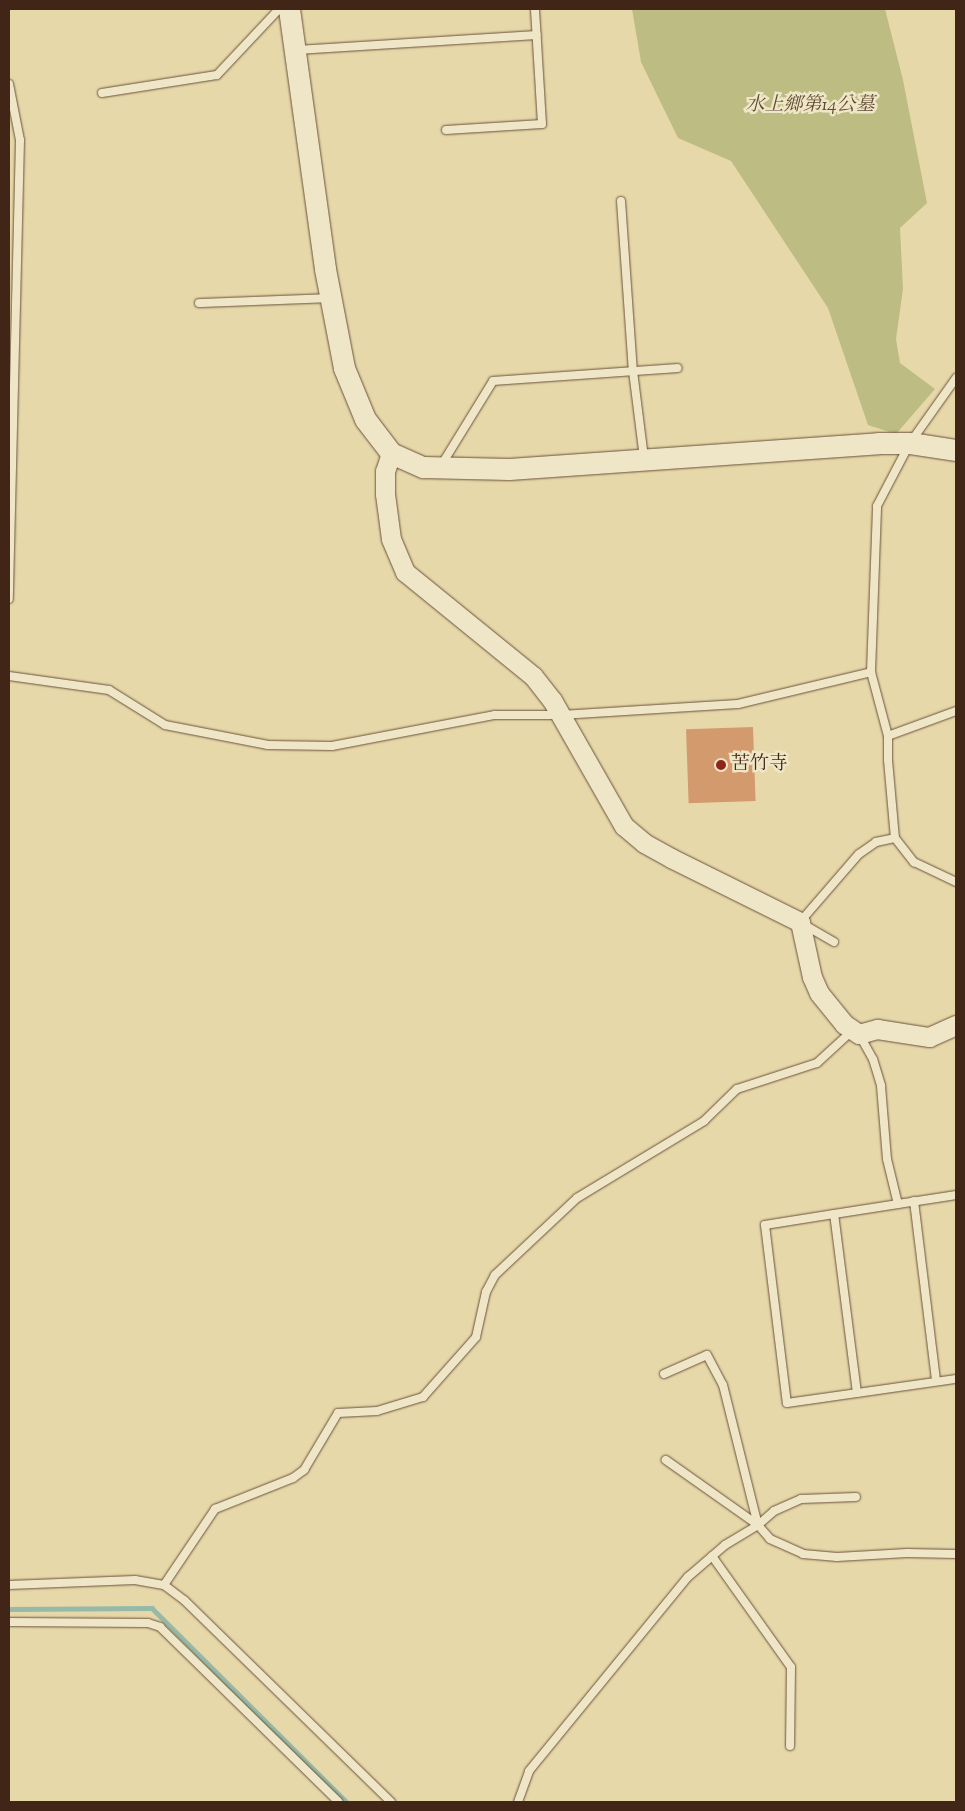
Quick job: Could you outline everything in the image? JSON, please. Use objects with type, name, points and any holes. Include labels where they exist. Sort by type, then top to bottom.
[{"type":"main road","points":[[289,9],[330,298],[348,385],[365,419],[391,453],[423,467],[509,470],[910,443],[956,450]]},
{"type":"street","points":[[391,453],[385,471],[384,494],[391,538],[405,572],[520,664],[552,700],[624,826],[644,843],[671,858],[800,922],[812,977],[819,993],[844,1024],[856,1032],[877,1030],[929,1037],[956,1025]]},
{"type":"lane","points":[[102,93],[217,75],[279,9]]},
{"type":"lane","points":[[446,130],[542,124],[536,9]]},
{"type":"lane","points":[[295,50],[537,35]]},
{"type":"lane","points":[[9,84],[20,140],[9,599]]},
{"type":"lane","points":[[621,201],[633,371],[644,460]]},
{"type":"lane","points":[[199,303],[330,298]]},
{"type":"lane","points":[[440,468],[494,381],[678,368]]},
{"type":"lane","points":[[956,378],[910,443],[877,506],[871,672],[888,736],[895,838],[914,862],[956,882]]},
{"type":"lane","points":[[9,676],[109,690],[165,725],[268,745],[332,746],[495,715],[561,715],[738,704],[871,672]]},
{"type":"lane","points":[[888,736],[956,711]]},
{"type":"lane","points":[[834,942],[800,922],[859,854],[876,842],[895,838]]},
{"type":"lane","points":[[164,1585],[216,1509],[299,1474],[338,1413],[377,1411],[423,1397],[476,1337],[486,1292],[495,1275],[577,1198],[704,1121],[737,1089],[817,1063],[856,1032],[873,1059],[881,1086],[887,1159],[898,1204]]},
{"type":"lane","points":[[956,1195],[765,1225],[787,1403],[956,1378]]},
{"type":"lane","points":[[914,1201],[936,1381]]},
{"type":"lane","points":[[834,1214],[857,1392]]},
{"type":"lane","points":[[664,1374],[707,1355],[723,1385],[758,1525]]},
{"type":"lane","points":[[666,1460],[758,1525],[770,1539],[803,1554],[837,1557],[907,1553],[956,1554]]},
{"type":"lane","points":[[518,1802],[530,1771],[688,1577],[712,1556],[758,1525],[774,1511],[801,1498],[856,1497]]},
{"type":"lane","points":[[712,1556],[791,1667],[790,1746]]},
{"type":"lane","points":[[9,1585],[135,1580],[164,1585],[186,1601],[390,1802]]},
{"type":"lane","points":[[9,1622],[148,1623],[160,1627],[339,1802]]},
{"type":"green space","name":"水上鄉第14公墓","points":[[632,9],[885,9],[903,80],[927,203],[900,228],[903,289],[896,339],[900,363],[935,389],[896,434],[868,425],[828,308],[731,161],[678,138],[641,62]]},
{"type":"building","name":"苦竹寺","points":[[753,727],[756,801],[689,803],[686,729]]},
{"type":"waterway","points":[[9,1609],[152,1608],[347,1802]]},
{"type":"place","name":"苦竹寺","points":[[721,765]]}]
